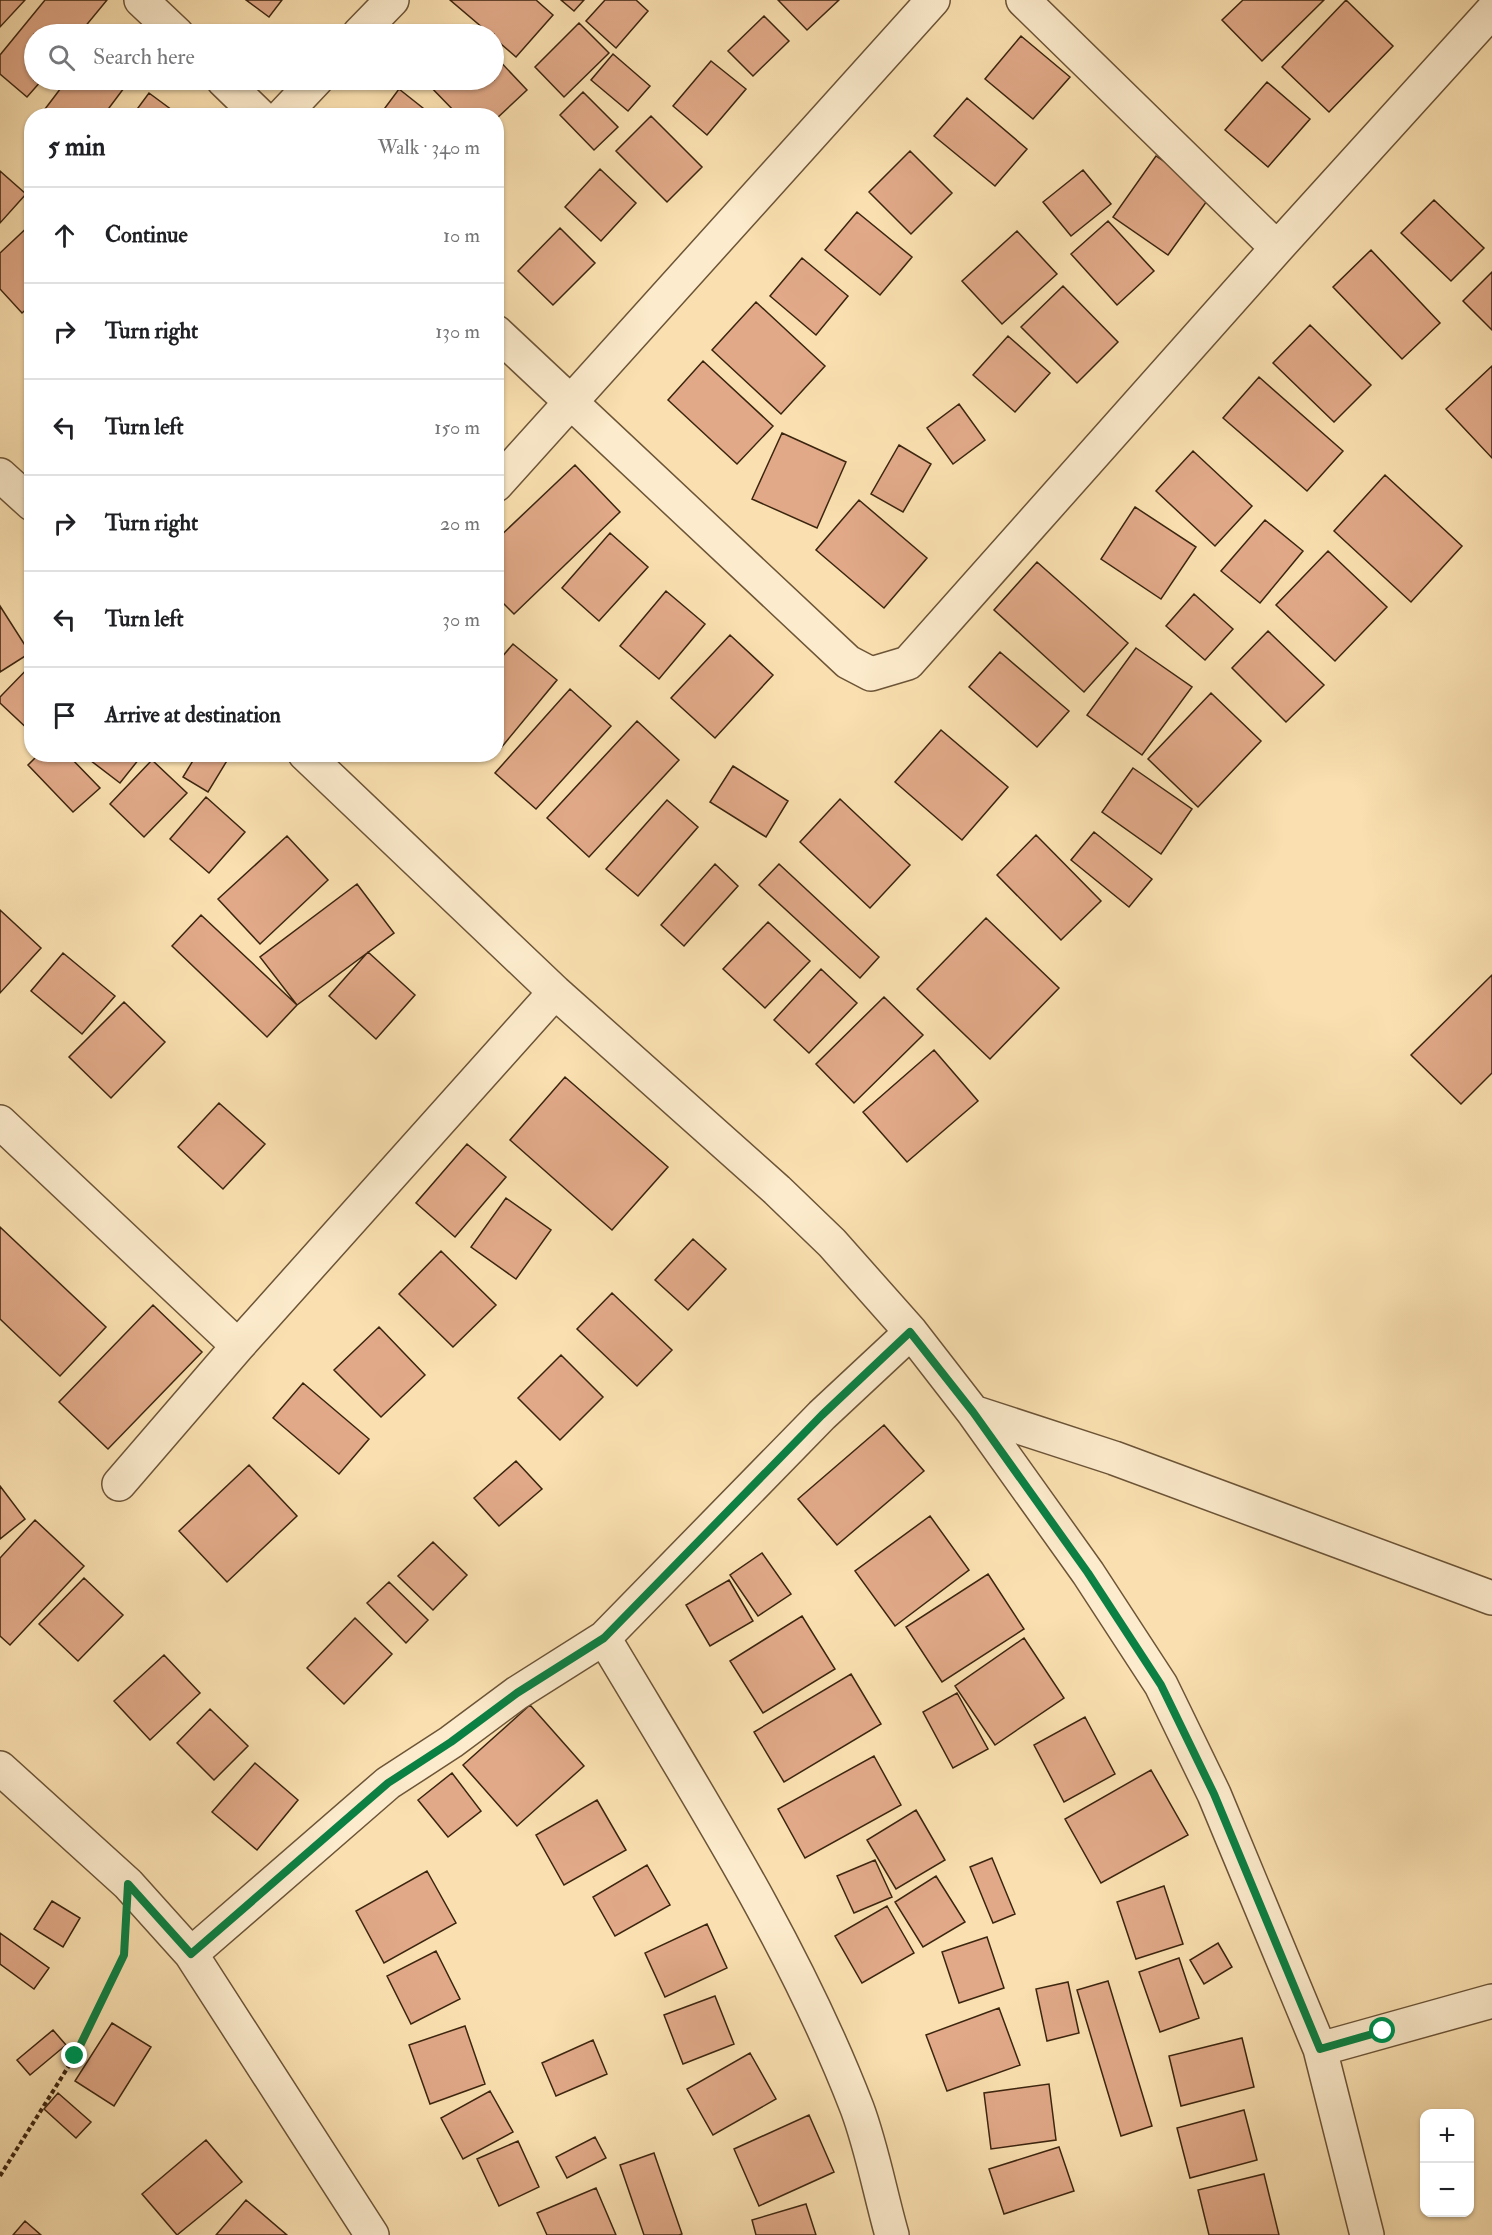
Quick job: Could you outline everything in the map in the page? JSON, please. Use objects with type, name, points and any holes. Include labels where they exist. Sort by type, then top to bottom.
[{"type":"street","points":[[141,0],[166,24]]},
{"type":"street","points":[[369,24],[392,0]]},
{"type":"street","points":[[504,476],[933,0]]},
{"type":"street","points":[[1023,0],[1277,248]]},
{"type":"street","points":[[504,339],[848,662],[871,674],[909,663],[1277,248],[1492,11]]},
{"type":"street","points":[[233,90],[252,108]]},
{"type":"street","points":[[290,108],[307,90]]},
{"type":"street","points":[[0,475],[24,497]]},
{"type":"street","points":[[312,762],[555,992],[777,1190],[832,1243],[910,1332],[973,1412],[1088,1573],[1161,1685],[1214,1794],[1320,2049],[1368,2235]]},
{"type":"street","points":[[119,1484],[238,1346],[555,992]]},
{"type":"street","points":[[0,1122],[238,1346]]},
{"type":"street","points":[[191,1954],[388,1783],[451,1742],[517,1693],[604,1638],[822,1415],[910,1332]]},
{"type":"street","points":[[973,1412],[1114,1458],[1492,1598]]},
{"type":"street","points":[[604,1638],[747,1880],[812,2003],[858,2110],[892,2235]]},
{"type":"street","points":[[0,1768],[128,1884],[191,1954],[372,2235]]},
{"type":"street","points":[[1320,2049],[1492,2001]]},
{"type":"path","points":[[0,2176],[75,2056],[124,1955],[128,1884]]},
{"type":"building","points":[[0,0],[25,0],[0,27]]},
{"type":"building","points":[[45,0],[107,0],[87,24],[25,24]]},
{"type":"building","points":[[246,0],[282,0],[269,17]]},
{"type":"building","points":[[450,0],[536,0],[553,15],[516,57],[504,47],[504,24],[478,24]]},
{"type":"building","points":[[561,0],[584,0],[574,11]]},
{"type":"building","points":[[605,0],[636,0],[648,11],[616,48],[586,21]]},
{"type":"building","points":[[778,0],[839,0],[807,30]]},
{"type":"building","points":[[1243,0],[1324,0],[1262,61],[1222,20]]},
{"type":"building","points":[[1346,0],[1393,46],[1329,112],[1282,67]]},
{"type":"building","points":[[764,16],[789,41],[753,76],[728,51]]},
{"type":"building","points":[[579,23],[609,53],[564,97],[535,67]]},
{"type":"building","points":[[24,26],[24,90],[33,90],[27,97],[0,74],[0,55]]},
{"type":"building","points":[[1021,36],[1070,77],[1033,119],[985,79]]},
{"type":"building","points":[[613,54],[650,86],[628,111],[591,80]]},
{"type":"building","points":[[711,61],[746,89],[707,135],[673,106]]},
{"type":"building","points":[[504,66],[527,90],[504,112],[504,108],[451,108],[434,90],[504,90]]},
{"type":"building","points":[[1267,82],[1310,119],[1268,167],[1225,130]]},
{"type":"building","points":[[59,90],[122,90],[109,108],[46,108]]},
{"type":"building","points":[[400,90],[423,108],[385,108]]},
{"type":"building","points":[[583,92],[618,127],[594,150],[560,115]]},
{"type":"building","points":[[149,93],[169,108],[138,108]]},
{"type":"building","points":[[967,98],[1027,149],[995,186],[934,136]]},
{"type":"building","points":[[651,116],[702,167],[667,202],[616,151]]},
{"type":"building","points":[[910,151],[952,193],[911,234],[869,192]]},
{"type":"building","points":[[1156,156],[1212,194],[1168,255],[1113,217]]},
{"type":"building","points":[[600,169],[636,203],[601,241],[565,207]]},
{"type":"building","points":[[1083,170],[1111,204],[1071,236],[1043,202]]},
{"type":"building","points":[[0,171],[24,192],[24,196],[0,223]]},
{"type":"building","points":[[1434,200],[1484,248],[1451,281],[1401,233]]},
{"type":"building","points":[[857,212],[912,257],[880,295],[825,250]]},
{"type":"building","points":[[1108,221],[1154,271],[1117,305],[1071,254]]},
{"type":"building","points":[[560,228],[595,263],[553,305],[518,271]]},
{"type":"building","points":[[24,230],[24,311],[22,313],[0,289],[0,253]]},
{"type":"building","points":[[1017,231],[1057,274],[1002,324],[962,281]]},
{"type":"building","points":[[1371,250],[1440,323],[1402,359],[1333,287]]},
{"type":"building","points":[[802,258],[848,296],[816,335],[770,296]]},
{"type":"building","points":[[1492,272],[1492,330],[1463,301]]},
{"type":"building","points":[[1063,286],[1118,342],[1077,383],[1021,327]]},
{"type":"building","points":[[756,302],[825,366],[781,414],[712,350]]},
{"type":"building","points":[[1310,325],[1371,385],[1334,422],[1273,363]]},
{"type":"building","points":[[1008,336],[1050,373],[1015,412],[973,375]]},
{"type":"building","points":[[703,361],[773,426],[737,464],[668,400]]},
{"type":"building","points":[[1492,366],[1492,458],[1446,409]]},
{"type":"building","points":[[1259,377],[1343,451],[1307,491],[1223,418]]},
{"type":"building","points":[[959,404],[985,440],[953,464],[927,428]]},
{"type":"building","points":[[782,433],[846,462],[817,528],[752,499]]},
{"type":"building","points":[[899,445],[931,464],[903,512],[871,494]]},
{"type":"building","points":[[1193,451],[1252,506],[1215,546],[1156,491]]},
{"type":"building","points":[[575,465],[620,512],[514,614],[504,604],[504,532]]},
{"type":"building","points":[[1385,475],[1462,546],[1411,602],[1334,531]]},
{"type":"building","points":[[859,500],[927,558],[884,608],[816,550]]},
{"type":"building","points":[[1135,507],[1196,547],[1161,599],[1101,559]]},
{"type":"building","points":[[1265,520],[1303,551],[1260,603],[1221,571]]},
{"type":"building","points":[[610,533],[648,567],[599,621],[562,588]]},
{"type":"building","points":[[1328,551],[1387,607],[1335,661],[1276,605]]},
{"type":"building","points":[[1037,562],[1128,643],[1084,692],[994,610]]},
{"type":"building","points":[[666,591],[705,624],[659,679],[620,646]]},
{"type":"building","points":[[1194,594],[1233,629],[1205,660],[1166,626]]},
{"type":"building","points":[[0,606],[24,644],[24,657],[0,672]]},
{"type":"building","points":[[1268,631],[1324,685],[1286,722],[1232,668]]},
{"type":"building","points":[[730,635],[773,675],[715,738],[671,698]]},
{"type":"building","points":[[513,644],[557,680],[504,744],[504,655]]},
{"type":"building","points":[[1136,648],[1192,687],[1142,755],[1087,715]]},
{"type":"building","points":[[1000,652],[1069,711],[1037,747],[969,687]]},
{"type":"building","points":[[24,672],[24,726],[0,703],[0,697]]},
{"type":"building","points":[[570,689],[611,726],[536,809],[495,773]]},
{"type":"building","points":[[1211,693],[1261,741],[1198,807],[1148,759]]},
{"type":"building","points":[[637,721],[679,760],[589,857],[547,818]]},
{"type":"building","points":[[941,730],[1008,787],[962,840],[895,782]]},
{"type":"building","points":[[31,762],[75,762],[100,788],[73,812],[28,765]]},
{"type":"building","points":[[92,762],[137,762],[120,783]]},
{"type":"building","points":[[150,762],[154,762],[187,793],[144,837],[110,804]]},
{"type":"building","points":[[192,762],[226,762],[208,792],[183,777]]},
{"type":"building","points":[[733,766],[788,801],[766,837],[710,802]]},
{"type":"building","points":[[1133,768],[1192,809],[1161,854],[1102,812]]},
{"type":"building","points":[[206,797],[245,832],[209,873],[170,839]]},
{"type":"building","points":[[840,799],[910,865],[870,908],[800,842]]},
{"type":"building","points":[[667,800],[698,827],[638,896],[606,869]]},
{"type":"building","points":[[1094,832],[1152,879],[1129,907],[1071,860]]},
{"type":"building","points":[[1036,835],[1101,901],[1061,940],[997,875]]},
{"type":"building","points":[[287,836],[328,880],[260,944],[218,899]]},
{"type":"building","points":[[715,864],[738,886],[684,946],[661,925]]},
{"type":"building","points":[[779,864],[879,957],[860,978],[759,885]]},
{"type":"building","points":[[357,884],[394,933],[297,1005],[260,957]]},
{"type":"building","points":[[0,910],[41,948],[0,993]]},
{"type":"building","points":[[201,915],[297,1005],[267,1037],[172,946]]},
{"type":"building","points":[[986,918],[1059,988],[990,1059],[917,989]]},
{"type":"building","points":[[768,922],[810,961],[765,1008],[723,969]]},
{"type":"building","points":[[368,952],[415,995],[376,1039],[329,996]]},
{"type":"building","points":[[63,953],[115,996],[82,1034],[31,991]]},
{"type":"building","points":[[821,969],[857,1003],[809,1053],[774,1020]]},
{"type":"building","points":[[1492,975],[1492,1073],[1461,1104],[1411,1055]]},
{"type":"building","points":[[884,997],[923,1035],[854,1103],[816,1064]]},
{"type":"building","points":[[124,1002],[165,1042],[111,1098],[69,1057]]},
{"type":"building","points":[[934,1050],[978,1101],[907,1162],[863,1112]]},
{"type":"building","points":[[565,1077],[668,1167],[612,1230],[510,1140]]},
{"type":"building","points":[[219,1103],[265,1144],[223,1189],[178,1147]]},
{"type":"building","points":[[467,1144],[506,1177],[455,1237],[416,1203]]},
{"type":"building","points":[[506,1198],[551,1230],[516,1279],[471,1247]]},
{"type":"building","points":[[0,1227],[106,1327],[60,1376],[0,1319]]},
{"type":"building","points":[[693,1239],[726,1269],[688,1310],[655,1280]]},
{"type":"building","points":[[441,1251],[496,1305],[453,1347],[399,1294]]},
{"type":"building","points":[[612,1293],[672,1350],[637,1386],[577,1329]]},
{"type":"building","points":[[153,1305],[202,1352],[108,1449],[59,1402]]},
{"type":"building","points":[[379,1327],[425,1375],[381,1417],[334,1370]]},
{"type":"building","points":[[561,1355],[603,1397],[560,1440],[518,1398]]},
{"type":"building","points":[[303,1383],[369,1439],[339,1474],[273,1418]]},
{"type":"building","points":[[884,1425],[924,1471],[837,1545],[798,1499]]},
{"type":"building","points":[[516,1461],[542,1489],[499,1526],[474,1498]]},
{"type":"building","points":[[249,1465],[297,1516],[227,1582],[179,1531]]},
{"type":"building","points":[[0,1486],[25,1519],[0,1539]]},
{"type":"building","points":[[930,1516],[969,1570],[895,1626],[855,1571]]},
{"type":"building","points":[[35,1520],[84,1566],[10,1645],[0,1636],[0,1558]]},
{"type":"building","points":[[433,1542],[467,1575],[433,1610],[398,1576]]},
{"type":"building","points":[[762,1553],[791,1594],[758,1616],[730,1575]]},
{"type":"building","points":[[988,1574],[1024,1629],[942,1682],[906,1627]]},
{"type":"building","points":[[84,1578],[123,1615],[78,1661],[39,1624]]},
{"type":"building","points":[[729,1580],[753,1621],[710,1646],[686,1605]]},
{"type":"building","points":[[389,1582],[428,1620],[406,1643],[367,1603]]},
{"type":"building","points":[[802,1616],[835,1669],[763,1713],[730,1661]]},
{"type":"building","points":[[355,1618],[392,1654],[344,1704],[307,1668]]},
{"type":"building","points":[[1024,1638],[1064,1698],[995,1745],[955,1686]]},
{"type":"building","points":[[164,1655],[200,1693],[150,1740],[114,1701]]},
{"type":"building","points":[[851,1674],[881,1724],[784,1782],[754,1732]]},
{"type":"building","points":[[957,1693],[988,1749],[953,1768],[923,1712]]},
{"type":"building","points":[[530,1705],[584,1766],[517,1826],[463,1765]]},
{"type":"building","points":[[210,1709],[248,1746],[214,1780],[177,1743]]},
{"type":"building","points":[[1085,1717],[1115,1774],[1064,1802],[1034,1745]]},
{"type":"building","points":[[874,1756],[901,1805],[805,1858],[778,1809]]},
{"type":"building","points":[[255,1763],[298,1800],[257,1850],[212,1812]]},
{"type":"building","points":[[1151,1770],[1188,1835],[1101,1883],[1065,1819]]},
{"type":"building","points":[[452,1773],[481,1811],[448,1837],[418,1800]]},
{"type":"building","points":[[597,1800],[626,1850],[564,1885],[536,1835]]},
{"type":"building","points":[[916,1810],[945,1860],[896,1889],[867,1840]]},
{"type":"building","points":[[992,1858],[1015,1914],[993,1923],[970,1867]]},
{"type":"building","points":[[875,1860],[892,1897],[854,1913],[837,1876]]},
{"type":"building","points":[[647,1865],[670,1905],[615,1936],[593,1897]]},
{"type":"building","points":[[427,1871],[456,1923],[384,1963],[356,1911]]},
{"type":"building","points":[[936,1876],[965,1922],[923,1947],[895,1902]]},
{"type":"building","points":[[1164,1886],[1183,1944],[1136,1959],[1117,1902]]},
{"type":"building","points":[[52,1901],[80,1918],[63,1947],[34,1929]]},
{"type":"building","points":[[887,1906],[914,1953],[862,1983],[835,1936]]},
{"type":"building","points":[[707,1924],[727,1968],[665,1997],[645,1953]]},
{"type":"building","points":[[0,1933],[49,1968],[34,1989],[0,1964]]},
{"type":"building","points":[[987,1937],[1004,1988],[959,2003],[942,1952]]},
{"type":"building","points":[[1218,1943],[1232,1967],[1204,1984],[1190,1960]]},
{"type":"building","points":[[436,1951],[460,1999],[411,2024],[387,1976]]},
{"type":"building","points":[[1179,1958],[1199,2018],[1160,2032],[1139,1972]]},
{"type":"building","points":[[1108,1981],[1152,2126],[1121,2136],[1077,1990]]},
{"type":"building","points":[[1068,1982],[1079,2033],[1047,2041],[1036,1989]]},
{"type":"building","points":[[715,1996],[734,2044],[683,2064],[664,2015]]},
{"type":"building","points":[[999,2008],[1020,2065],[947,2091],[926,2035]]},
{"type":"building","points":[[112,2023],[151,2047],[114,2106],[75,2081]]},
{"type":"building","points":[[465,2026],[485,2084],[430,2104],[409,2045]]},
{"type":"building","points":[[53,2030],[66,2045],[30,2075],[17,2060]]},
{"type":"building","points":[[1242,2038],[1254,2087],[1181,2106],[1169,2056]]},
{"type":"building","points":[[593,2040],[607,2074],[556,2096],[542,2063]]},
{"type":"building","points":[[750,2053],[776,2099],[713,2135],[687,2089]]},
{"type":"building","points":[[1049,2084],[1056,2140],[991,2149],[984,2093]]},
{"type":"building","points":[[490,2091],[513,2132],[463,2159],[441,2118]]},
{"type":"building","points":[[58,2093],[91,2122],[76,2138],[44,2109]]},
{"type":"building","points":[[1244,2110],[1257,2160],[1190,2178],[1177,2128]]},
{"type":"building","points":[[809,2115],[834,2172],[759,2206],[734,2149]]},
{"type":"building","points":[[595,2137],[606,2158],[567,2178],[556,2157]]},
{"type":"building","points":[[206,2140],[242,2182],[177,2235],[142,2194]]},
{"type":"building","points":[[518,2141],[539,2187],[499,2206],[477,2159]]},
{"type":"building","points":[[1059,2147],[1074,2191],[1004,2214],[989,2169]]},
{"type":"building","points":[[654,2153],[682,2234],[679,2235],[644,2235],[620,2165]]},
{"type":"building","points":[[1264,2174],[1279,2235],[1209,2235],[1198,2190]]},
{"type":"building","points":[[596,2188],[616,2235],[547,2235],[537,2213]]},
{"type":"building","points":[[246,2200],[287,2235],[216,2235]]},
{"type":"building","points":[[806,2204],[816,2235],[756,2235],[752,2220]]},
{"type":"building","points":[[25,2221],[41,2235],[13,2235]]},
{"type":"route","points":[[75,2056],[124,1955],[128,1884],[191,1954],[388,1783],[451,1742],[517,1693],[604,1638],[822,1415],[910,1332],[973,1412],[1088,1573],[1161,1685],[1214,1794],[1320,2049],[1383,2031]]}]
